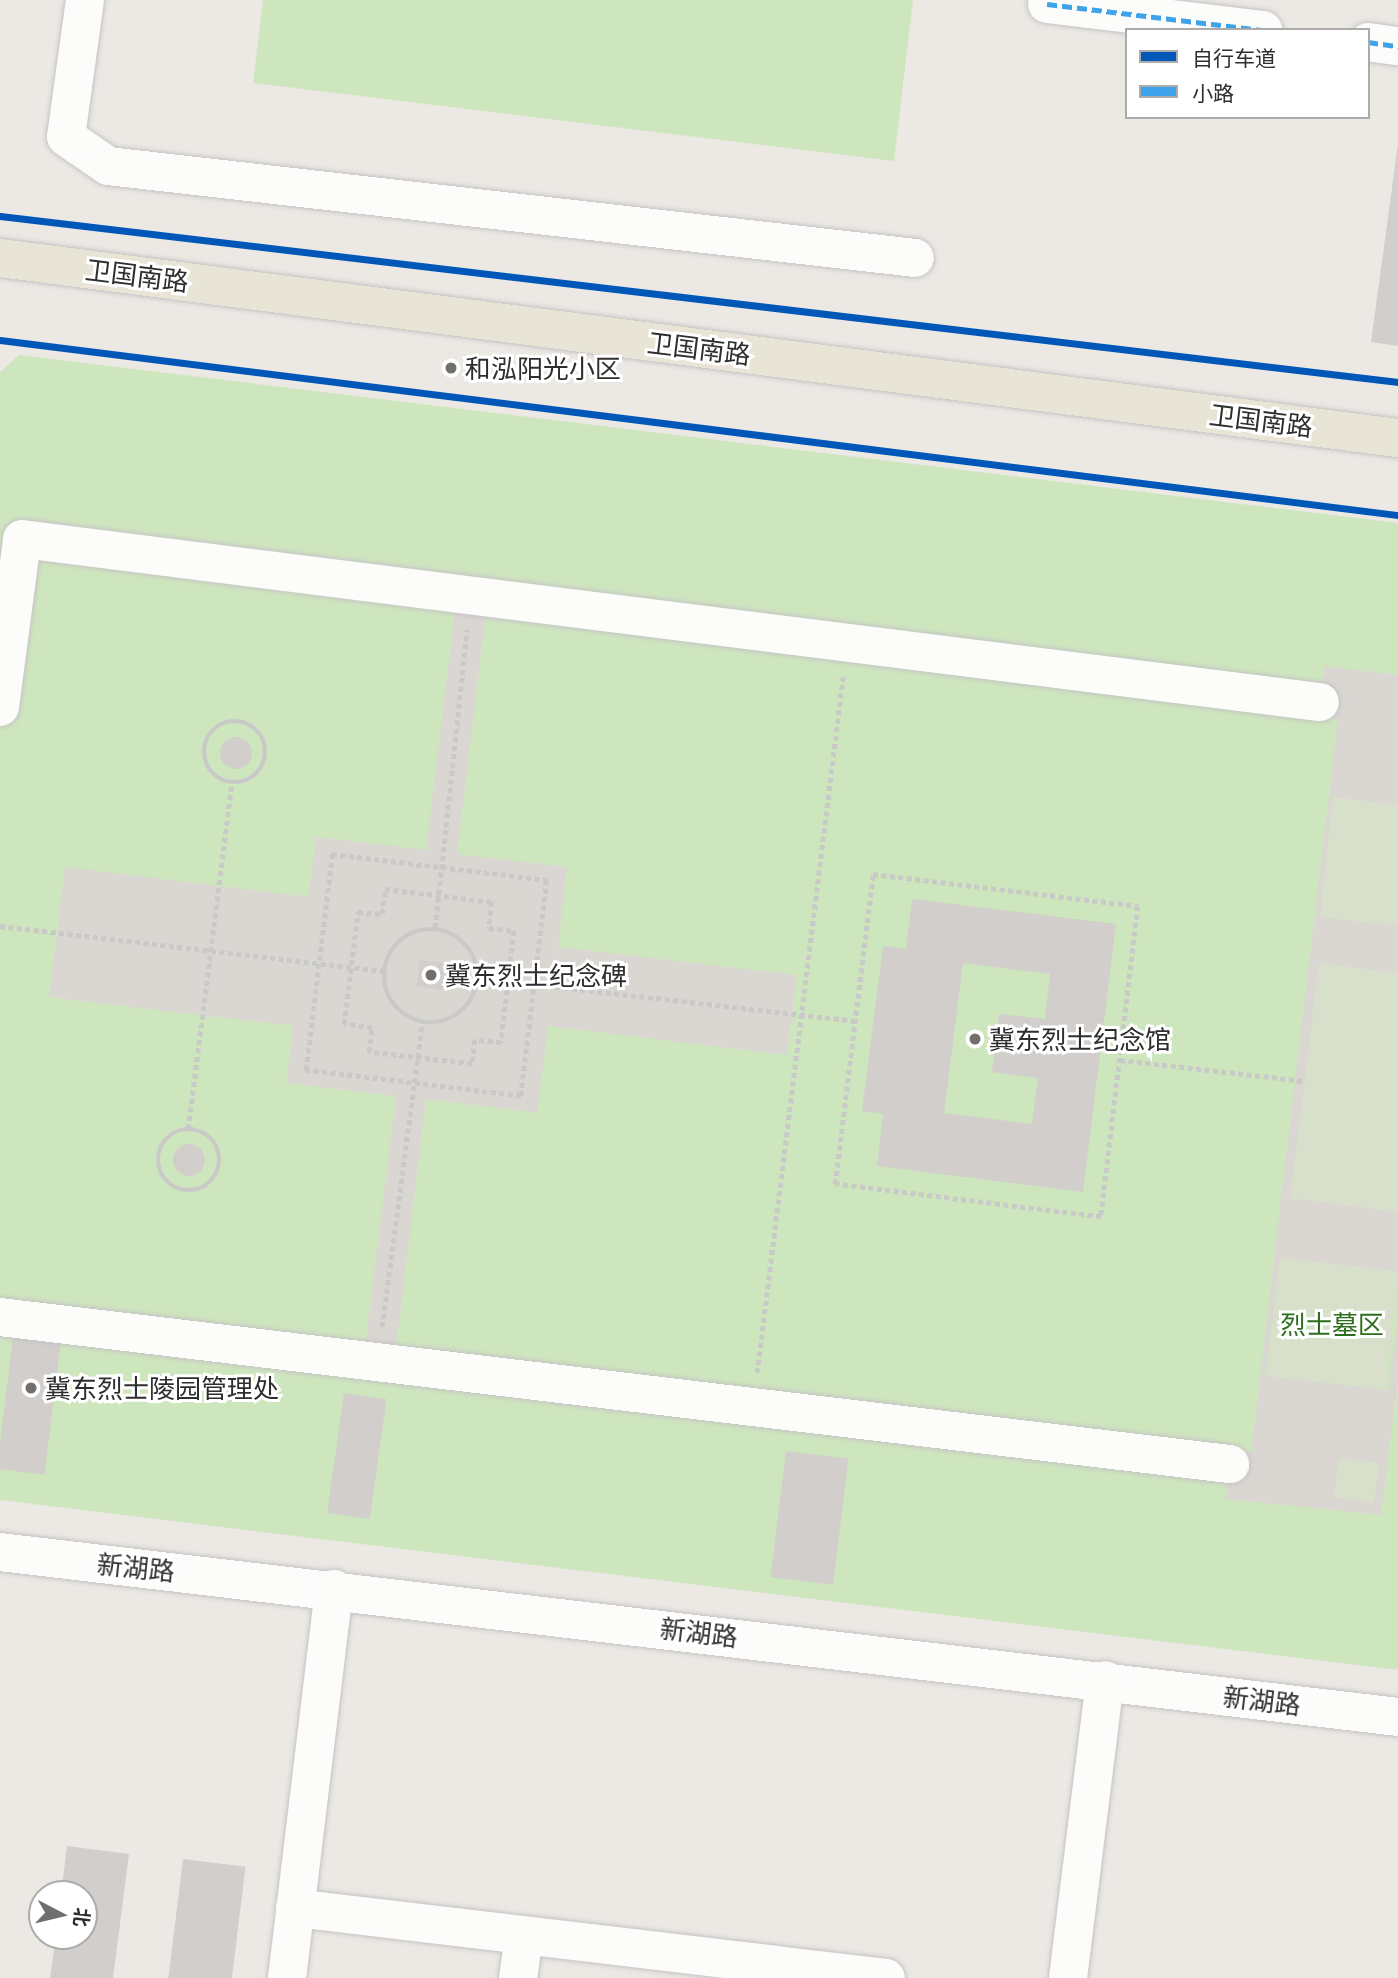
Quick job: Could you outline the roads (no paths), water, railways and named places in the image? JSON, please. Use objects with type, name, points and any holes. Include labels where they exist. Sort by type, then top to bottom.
[{"type":"main road","name":"卫国南路","points":[[0,258],[1398,438]]},
{"type":"street","points":[[85,0],[66,137],[108,166],[915,258]]},
{"type":"street","points":[[1047,4],[1246,28]]},
{"type":"street","points":[[1370,42],[1398,46]]},
{"type":"street","points":[[0,707],[22,539],[1320,702]]},
{"type":"street","points":[[0,1317],[1230,1464]]},
{"type":"street","name":"新湖路","points":[[0,1552],[334,1589],[1398,1717]]},
{"type":"street","points":[[286,1978],[334,1589]]},
{"type":"street","points":[[1058,1975],[1105,1680]]},
{"type":"street","points":[[295,1908],[886,1978]]},
{"type":"street","points":[[518,1978],[524,1936]]},
{"type":"place","name":"和泓阳光小区","points":[[451,368]]},
{"type":"place","name":"冀东烈士纪念碑","points":[[431,975]]},
{"type":"place","name":"冀东烈士纪念馆","points":[[975,1039]]},
{"type":"place","name":"冀东烈士陵园管理处","points":[[31,1388]]},
{"type":"park label","name":"烈士墓区","points":[[1332,1324]]}]
